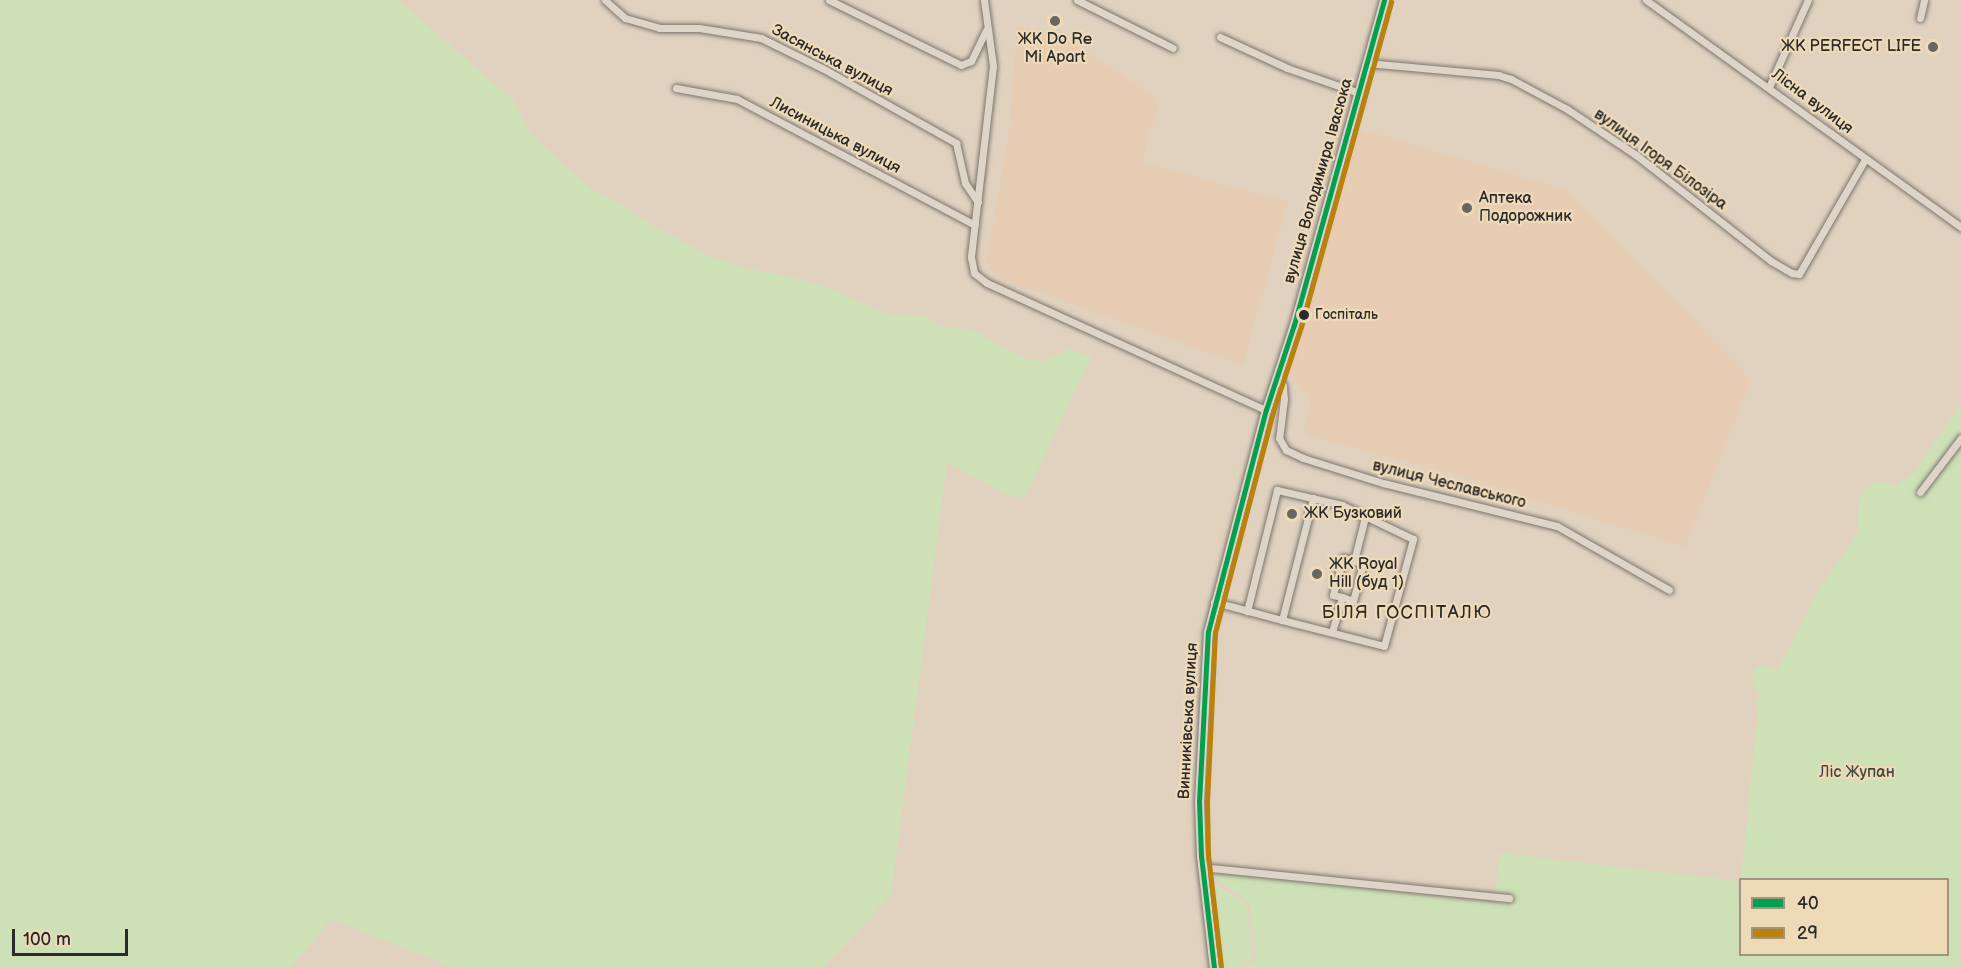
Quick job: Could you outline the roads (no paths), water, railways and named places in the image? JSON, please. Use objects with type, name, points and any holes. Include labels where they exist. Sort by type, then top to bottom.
[{"type":"main road","name":"вулиця Володимира Івасюка","points":[[1266,410],[1279,374],[1384,0]]},
{"type":"main road","name":"Винниківська вулиця","points":[[1214,968],[1202,867],[1199,802],[1208,632],[1266,410]]},
{"type":"street","name":"Засянська вулиця","points":[[605,0],[626,18],[659,28],[699,28],[761,38],[822,68],[956,143],[965,183],[978,202]]},
{"type":"street","points":[[829,0],[961,65],[971,61],[986,30]]},
{"type":"street","points":[[984,0],[986,30],[993,66],[972,267],[980,278],[1266,410]]},
{"type":"street","points":[[1077,0],[1173,48]]},
{"type":"street","name":"Лісна вулиця","points":[[1646,0],[1770,87],[1865,159],[1961,227]]},
{"type":"street","points":[[1770,87],[1808,0]]},
{"type":"street","points":[[1920,18],[1924,0]]},
{"type":"street","points":[[1220,38],[1287,68],[1359,93]]},
{"type":"street","name":"вулиця Ігоря Білозіра","points":[[1367,63],[1498,75],[1511,79],[1567,109],[1636,155],[1771,261],[1792,273],[1799,274],[1865,159]]},
{"type":"street","name":"Лисиницька вулиця","points":[[676,88],[737,99],[975,225]]},
{"type":"street","name":"вулиця Чеславського","points":[[1279,374],[1284,399],[1279,438],[1287,450],[1303,459],[1383,483],[1557,526],[1669,590]]},
{"type":"street","points":[[1920,492],[1960,440]]},
{"type":"street","points":[[1215,602],[1247,611],[1384,646],[1413,539],[1342,505],[1277,490],[1247,611]]},
{"type":"street","points":[[1282,620],[1313,498]]},
{"type":"street","points":[[1354,561],[1365,517]]},
{"type":"street","points":[[1343,558],[1363,564],[1353,601],[1341,597],[1334,595],[1343,558]]},
{"type":"street","points":[[1332,632],[1341,597]]},
{"type":"street","points":[[1202,867],[1509,898]]},
{"type":"place","name":"ЖК Do Re Mi Apart","points":[[1055,21]]},
{"type":"place","name":"ЖК PERFECT LIFE","points":[[1933,47]]},
{"type":"place","name":"Аптека Подорожник","points":[[1467,208]]},
{"type":"place","name":"Госпіталь","points":[[1304,315]]},
{"type":"place","name":"ЖК Бузковий","points":[[1292,514]]},
{"type":"place","name":"ЖК Royal Hill (буд 1)","points":[[1317,574]]},
{"type":"district","name":"БІЛЯ ГОСПІТАЛЮ","points":[[1407,613]]},
{"type":"park label","name":"Ліс Жупан","points":[[1857,773]]}]
